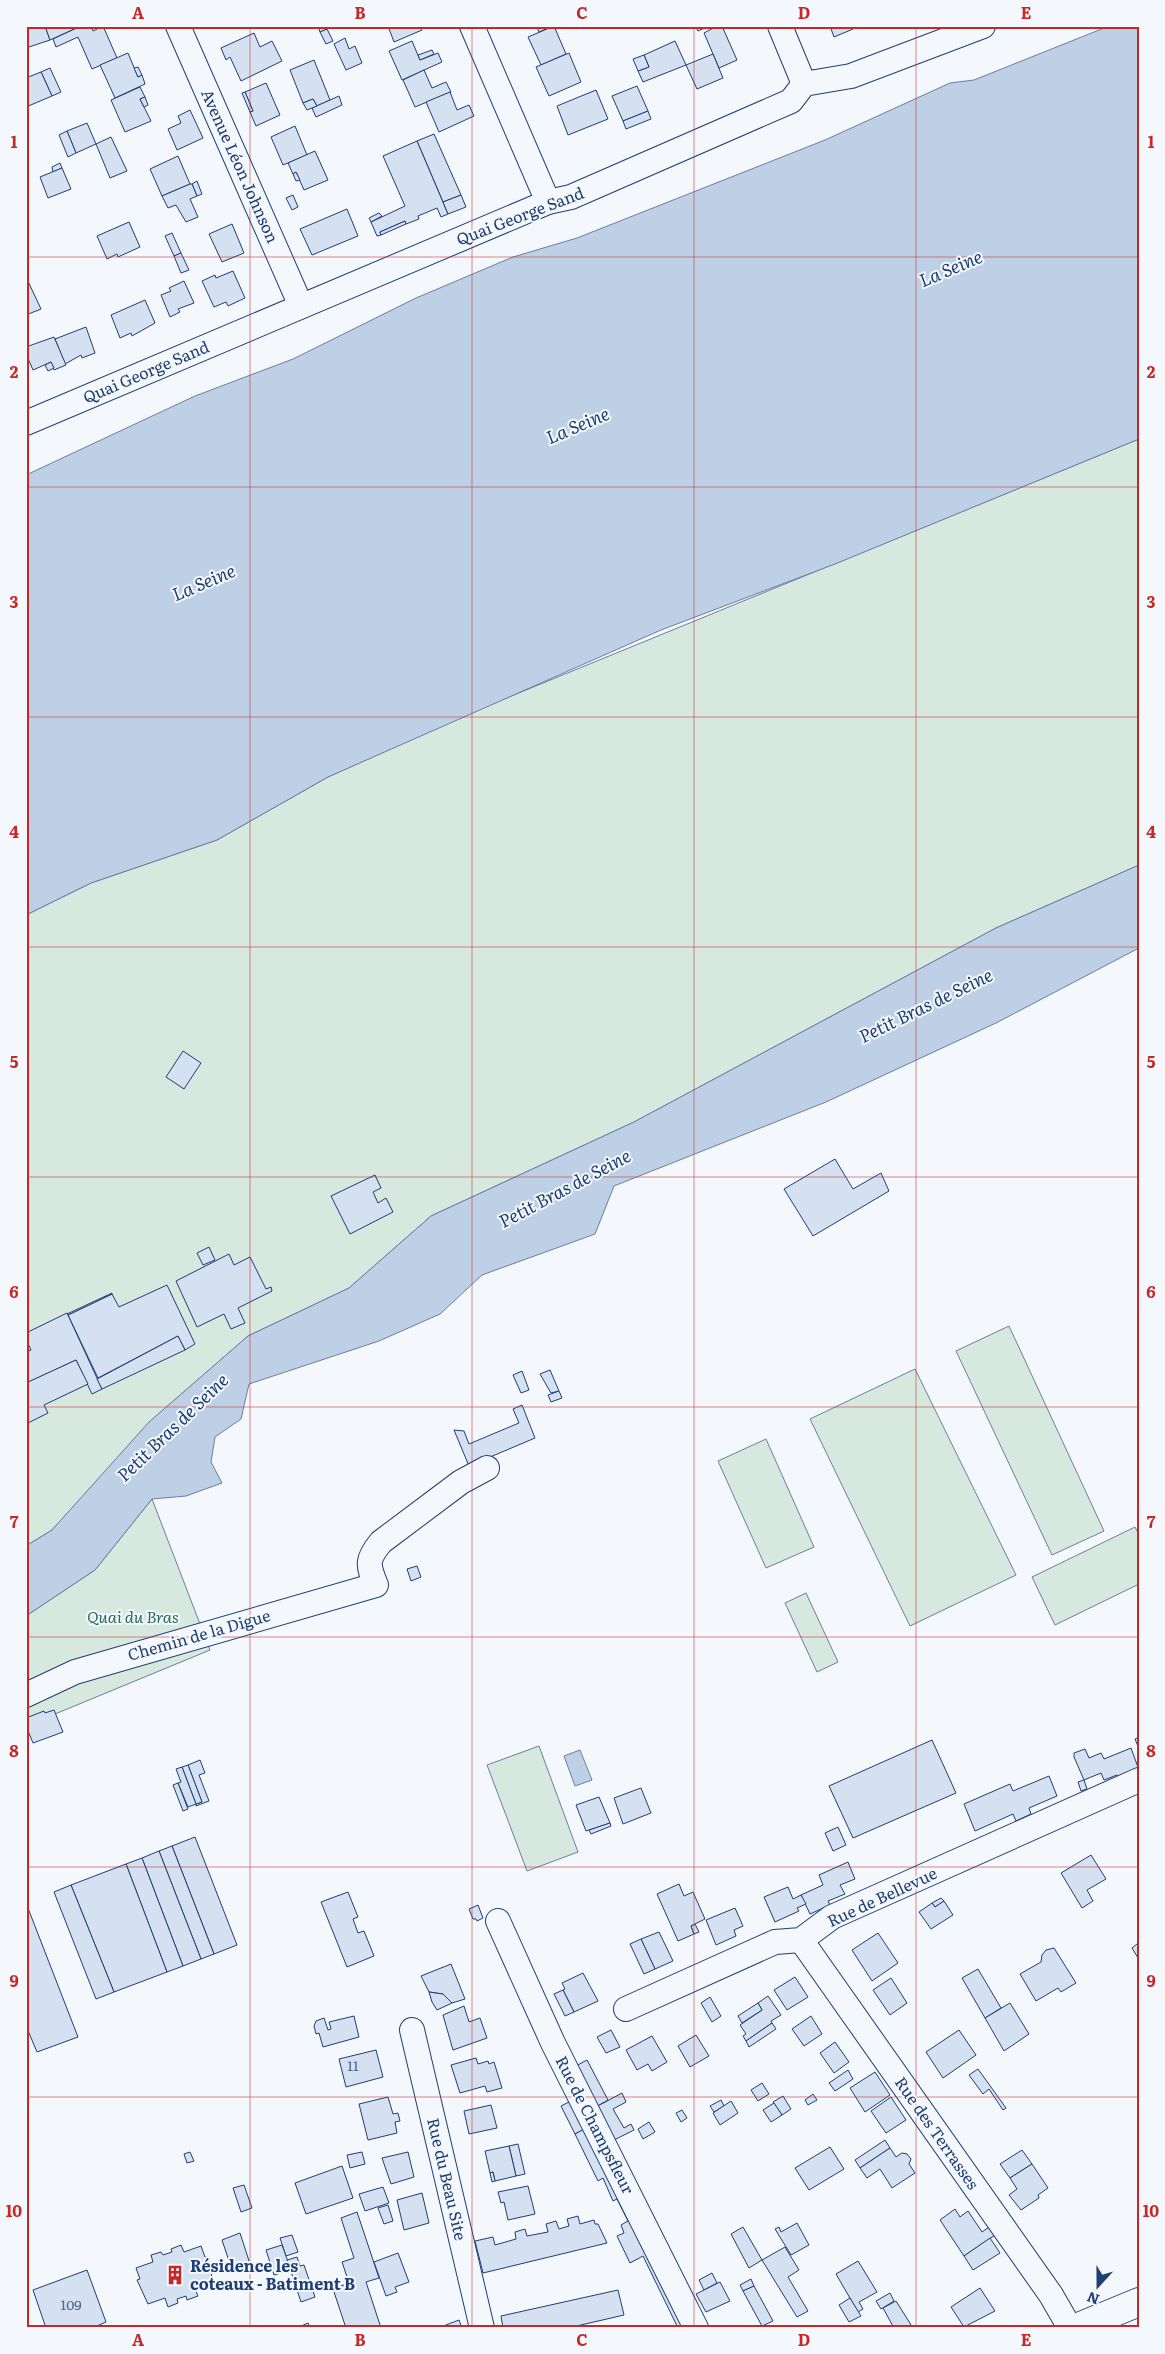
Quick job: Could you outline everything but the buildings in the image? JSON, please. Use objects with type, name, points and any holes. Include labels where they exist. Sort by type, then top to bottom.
[{"type":"main road","points":[[1076,2328],[1139,2302]]},
{"type":"street","name":"Avenue Léon Johnson","points":[[178,26],[301,306]]},
{"type":"street","points":[[472,26],[548,202]]},
{"type":"street","points":[[780,26],[804,84],[851,76],[983,26]]},
{"type":"street","name":"Quai George Sand","points":[[26,423],[548,202],[571,197],[792,101],[804,84]]},
{"type":"street","name":"Chemin de la Digue","points":[[26,1695],[75,1672],[376,1584],[369,1568],[371,1554],[381,1542],[461,1482],[487,1468]]},
{"type":"street","name":"Rue de Bellevue","points":[[801,1940],[832,1917],[1139,1780]]},
{"type":"street","name":"Rue de Champsfleur","points":[[498,1921],[554,2043],[696,2328]]},
{"type":"street","points":[[626,2009],[775,1942],[801,1940]]},
{"type":"street","name":"Rue des Terrasses","points":[[801,1940],[1051,2295],[1070,2328]]},
{"type":"street","name":"Rue du Beau Site","points":[[412,2030],[482,2328]]},
{"type":"green space","points":[[1139,439],[1139,865],[996,928],[634,1122],[431,1216],[349,1288],[248,1336],[155,1417],[52,1530],[26,1546],[26,915],[91,883],[217,840],[328,777],[465,715]]},
{"type":"green space","points":[[1009,1326],[1104,1531],[1052,1555],[956,1351]]},
{"type":"green space","points":[[915,1369],[1016,1575],[910,1626],[810,1419]]},
{"type":"green space","points":[[766,1439],[814,1547],[766,1568],[718,1461]]},
{"type":"green space","name":"Quai du Bras","points":[[152,1499],[210,1650],[26,1726],[26,1616],[95,1570]]},
{"type":"green space","points":[[1135,1527],[1139,1535],[1139,1584],[1055,1625],[1032,1577]]},
{"type":"green space","points":[[806,1593],[838,1662],[817,1672],[785,1603]]},
{"type":"green space","points":[[539,1746],[578,1852],[527,1871],[487,1765]]},
{"type":"water","name":"La Seine","points":[[1109,26],[1139,26],[1139,439],[835,564],[661,630],[328,777],[217,840],[91,883],[26,915],[26,475],[195,396],[293,359],[416,298],[513,257],[577,238],[825,140],[950,83],[974,80]]},
{"type":"water","name":"Petit Bras de Seine","points":[[1139,865],[1139,948],[996,1023],[826,1102],[614,1186],[595,1234],[482,1275],[440,1314],[379,1341],[249,1384],[241,1419],[215,1437],[211,1462],[222,1483],[186,1496],[152,1499],[95,1570],[26,1616],[26,1546],[52,1530],[149,1422],[248,1336],[349,1288],[431,1216],[634,1122],[996,928]]},
{"type":"water","points":[[580,1750],[592,1780],[575,1786],[564,1756]]},
{"type":"place","name":"Résidence les coteaux - Batiment B","points":[[175,2275]]}]
